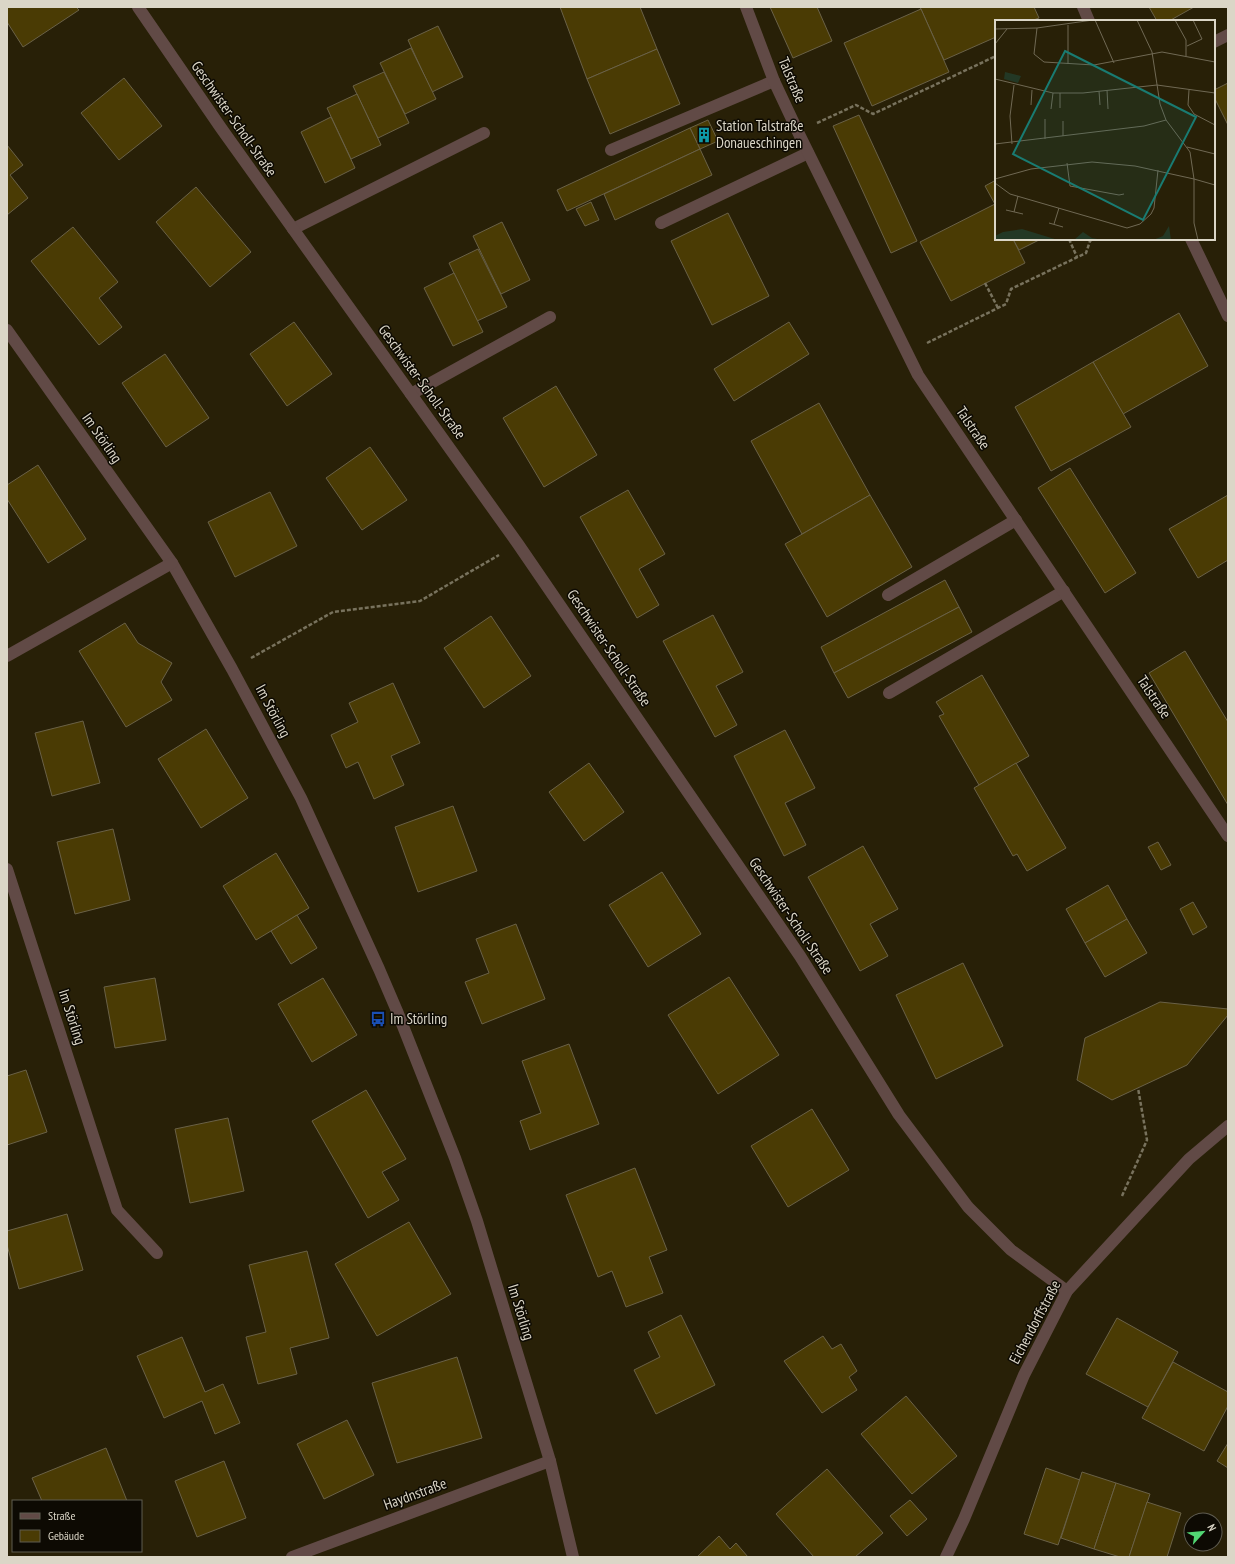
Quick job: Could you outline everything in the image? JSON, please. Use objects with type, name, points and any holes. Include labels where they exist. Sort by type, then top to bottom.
[{"type":"street","name":"Geschwister-Scholl-Straße","points":[[138,7],[221,128],[518,544],[800,956],[899,1115],[968,1206],[1011,1250],[1067,1291]]},
{"type":"street","name":"Talstraße","points":[[746,7],[774,81],[918,375],[1228,836]]},
{"type":"street","points":[[1083,7],[1089,20]]},
{"type":"street","points":[[1215,42],[1228,35]]},
{"type":"street","points":[[611,150],[774,81]]},
{"type":"street","points":[[293,229],[484,133]]},
{"type":"street","points":[[661,223],[808,152]]},
{"type":"street","points":[[1191,240],[1228,316]]},
{"type":"street","points":[[411,394],[550,317]]},
{"type":"street","name":"Im Störling","points":[[7,330],[172,563],[232,668],[301,798],[397,1011],[477,1221],[550,1461],[573,1557]]},
{"type":"street","points":[[888,595],[1016,520]]},
{"type":"street","points":[[7,656],[172,563]]},
{"type":"street","points":[[889,693],[1064,591]]},
{"type":"street","name":"Im Störling","points":[[7,869],[117,1210],[157,1253]]},
{"type":"street","name":"Eichendorffstraße","points":[[946,1557],[964,1519],[1024,1375],[1067,1291],[1189,1159],[1228,1126]]},
{"type":"street","name":"Haydnstraße","points":[[292,1557],[550,1461]]},
{"type":"path","points":[[798,132],[856,105],[873,114],[995,56]]},
{"type":"path","points":[[1068,240],[1077,257]]},
{"type":"path","points":[[907,353],[1006,304],[1011,289],[1086,253],[1092,240]]},
{"type":"path","points":[[985,283],[998,308]]},
{"type":"path","points":[[232,668],[333,612],[420,601],[518,544]]},
{"type":"path","points":[[1121,1197],[1147,1140],[1138,1088]]},
{"type":"building","points":[[7,7],[76,7],[79,10],[23,47],[7,22]]},
{"type":"building","points":[[560,7],[640,7],[657,49],[587,79]]},
{"type":"building","points":[[770,7],[817,7],[832,41],[793,58]]},
{"type":"building","points":[[920,7],[1034,7],[1039,18],[1034,20],[995,20],[995,37],[944,60]]},
{"type":"building","points":[[1149,7],[1194,7],[1171,20],[1156,20]]},
{"type":"building","points":[[921,9],[949,72],[872,106],[844,43]]},
{"type":"building","points":[[438,26],[463,77],[432,92],[408,40]]},
{"type":"building","points":[[411,48],[436,99],[405,114],[380,63]]},
{"type":"building","points":[[657,49],[680,104],[610,134],[587,79]]},
{"type":"building","points":[[384,72],[409,123],[378,138],[353,86]]},
{"type":"building","points":[[124,78],[162,126],[119,160],[81,113]]},
{"type":"building","points":[[1228,83],[1228,125],[1215,99],[1215,90]]},
{"type":"building","points":[[357,94],[381,145],[351,159],[327,108]]},
{"type":"building","points":[[859,115],[917,241],[891,253],[833,126]]},
{"type":"building","points":[[331,117],[355,168],[325,183],[301,132]]},
{"type":"building","name":"Station Talstraße Donaueschingen","points":[[708,120],[718,141],[700,149],[690,128]]},
{"type":"building","points":[[690,128],[700,149],[567,211],[557,190]]},
{"type":"building","points":[[7,145],[23,165],[10,175],[28,198],[7,215]]},
{"type":"building","points":[[700,149],[712,175],[615,220],[604,194]]},
{"type":"building","points":[[995,181],[995,204],[985,186]]},
{"type":"building","points":[[196,187],[251,252],[210,287],[156,222]]},
{"type":"building","points":[[591,202],[599,220],[585,226],[576,209]]},
{"type":"building","points":[[995,204],[995,240],[1014,240],[1025,263],[951,301],[920,242]]},
{"type":"building","points":[[728,213],[769,296],[712,325],[671,241]]},
{"type":"building","points":[[502,222],[530,280],[501,294],[473,236]]},
{"type":"building","points":[[73,227],[118,282],[99,298],[122,327],[99,345],[31,261]]},
{"type":"building","points":[[1014,240],[1039,240],[1019,250]]},
{"type":"building","points":[[478,249],[507,307],[477,321],[449,263]]},
{"type":"building","points":[[454,273],[483,332],[453,346],[424,288]]},
{"type":"building","points":[[1179,313],[1208,366],[1123,414],[1093,362]]},
{"type":"building","points":[[294,322],[332,374],[287,406],[250,354]]},
{"type":"building","points":[[789,322],[809,354],[734,401],[714,369]]},
{"type":"building","points":[[165,354],[209,418],[166,447],[122,383]]},
{"type":"building","points":[[1093,362],[1131,427],[1051,471],[1015,407]]},
{"type":"building","points":[[556,386],[597,455],[544,487],[503,418]]},
{"type":"building","points":[[819,403],[870,495],[802,534],[751,441]]},
{"type":"building","points":[[370,447],[407,500],[362,530],[326,478]]},
{"type":"building","points":[[38,465],[86,539],[48,563],[7,499],[7,485]]},
{"type":"building","points":[[1070,468],[1136,573],[1105,593],[1038,488]]},
{"type":"building","points":[[628,490],[665,554],[639,569],[659,605],[637,618],[580,517]]},
{"type":"building","points":[[270,492],[297,546],[235,577],[208,522]]},
{"type":"building","points":[[870,495],[912,567],[827,617],[785,544]]},
{"type":"building","points":[[1228,495],[1228,560],[1198,578],[1169,529]]},
{"type":"building","points":[[945,580],[959,607],[834,673],[821,647]]},
{"type":"building","points":[[959,607],[972,632],[848,698],[834,673]]},
{"type":"building","points":[[713,615],[743,672],[716,686],[737,725],[715,737],[663,641]]},
{"type":"building","points":[[491,616],[531,676],[484,708],[444,648]]},
{"type":"building","points":[[125,623],[138,643],[172,663],[161,682],[172,700],[126,727],[79,651]]},
{"type":"building","points":[[1185,651],[1228,722],[1228,805],[1149,673]]},
{"type":"building","points":[[982,675],[1029,756],[979,785],[939,716],[944,714],[936,702]]},
{"type":"building","points":[[393,683],[420,743],[391,756],[404,785],[374,799],[358,762],[346,768],[331,735],[358,722],[349,703]]},
{"type":"building","points":[[83,721],[100,783],[52,796],[35,733]]},
{"type":"building","points":[[206,729],[248,798],[201,828],[158,759]]},
{"type":"building","points":[[785,730],[815,788],[785,803],[806,845],[784,856],[734,756]]},
{"type":"building","points":[[589,763],[624,812],[584,841],[549,792]]},
{"type":"building","points":[[1016,763],[1066,848],[1027,871],[1017,854],[1013,856],[974,788]]},
{"type":"building","points":[[453,806],[477,871],[418,892],[395,827]]},
{"type":"building","points":[[113,829],[130,900],[75,914],[57,842]]},
{"type":"building","points":[[1158,842],[1171,865],[1161,870],[1148,847]]},
{"type":"building","points":[[863,846],[898,909],[870,924],[888,956],[860,971],[808,877]]},
{"type":"building","points":[[276,853],[309,908],[256,940],[223,886]]},
{"type":"building","points":[[662,872],[701,934],[648,967],[609,905]]},
{"type":"building","points":[[1108,885],[1127,919],[1085,943],[1066,909]]},
{"type":"building","points":[[1193,902],[1207,927],[1193,935],[1180,909]]},
{"type":"building","points":[[297,915],[317,948],[291,964],[271,931]]},
{"type":"building","points":[[1127,919],[1147,953],[1105,977],[1085,943]]},
{"type":"building","points":[[516,924],[545,999],[482,1024],[465,982],[489,973],[476,939]]},
{"type":"building","points":[[963,963],[1003,1046],[936,1079],[896,995]]},
{"type":"building","points":[[729,977],[779,1055],[718,1094],[668,1015]]},
{"type":"building","points":[[155,978],[166,1040],[115,1048],[104,987]]},
{"type":"building","points":[[323,978],[357,1035],[312,1062],[278,1004]]},
{"type":"building","points":[[1160,1002],[1228,1009],[1228,1015],[1187,1065],[1112,1100],[1077,1080],[1085,1038]]},
{"type":"building","points":[[569,1044],[599,1124],[530,1150],[520,1121],[541,1113],[522,1061]]},
{"type":"building","points":[[26,1070],[47,1132],[7,1145],[7,1076]]},
{"type":"building","points":[[366,1090],[406,1159],[382,1172],[399,1200],[368,1218],[312,1121]]},
{"type":"building","points":[[812,1109],[849,1170],[788,1207],[751,1146]]},
{"type":"building","points":[[228,1118],[244,1191],[190,1203],[175,1129]]},
{"type":"building","points":[[635,1168],[667,1250],[649,1257],[663,1293],[626,1307],[612,1271],[598,1277],[566,1195]]},
{"type":"building","points":[[67,1214],[83,1270],[19,1289],[7,1245],[7,1231]]},
{"type":"building","points":[[409,1222],[451,1294],[377,1336],[335,1264]]},
{"type":"building","points":[[307,1251],[329,1338],[290,1348],[297,1374],[258,1384],[246,1337],[266,1332],[249,1265]]},
{"type":"building","points":[[681,1315],[715,1385],[656,1414],[634,1370],[660,1357],[648,1332]]},
{"type":"building","points":[[1117,1318],[1178,1352],[1148,1407],[1086,1374]]},
{"type":"building","points":[[823,1336],[832,1349],[841,1344],[857,1371],[849,1377],[857,1390],[822,1413],[784,1361]]},
{"type":"building","points":[[182,1337],[205,1392],[223,1384],[240,1423],[215,1434],[202,1401],[164,1418],[137,1356]]},
{"type":"building","points":[[457,1357],[482,1438],[397,1463],[372,1383]]},
{"type":"building","points":[[1173,1362],[1228,1392],[1228,1406],[1204,1451],[1142,1418]]},
{"type":"building","points":[[906,1396],[957,1456],[912,1494],[861,1434]]},
{"type":"building","points":[[347,1420],[374,1475],[324,1499],[297,1444]]},
{"type":"building","points":[[1228,1443],[1228,1468],[1217,1461]]},
{"type":"building","points":[[106,1448],[127,1500],[42,1500],[32,1478]]},
{"type":"building","points":[[224,1461],[246,1518],[197,1537],[175,1481]]},
{"type":"building","points":[[1046,1468],[1080,1480],[1058,1545],[1024,1534]]},
{"type":"building","points":[[827,1469],[883,1533],[855,1557],[814,1557],[776,1514]]},
{"type":"building","points":[[1082,1472],[1116,1483],[1094,1549],[1061,1538]]},
{"type":"building","points":[[1116,1483],[1150,1494],[1129,1557],[1120,1557],[1094,1549]]},
{"type":"building","points":[[910,1500],[927,1519],[907,1536],[890,1516]]},
{"type":"building","points":[[1147,1502],[1181,1513],[1167,1557],[1129,1557]]},
{"type":"building","points":[[719,1536],[730,1549],[736,1543],[748,1557],[697,1557]]},
{"type":"place","name":"Station Talstraße Donaueschingen","points":[[704,135]]},
{"type":"place","name":"Im Störling","points":[[378,1019]]}]
